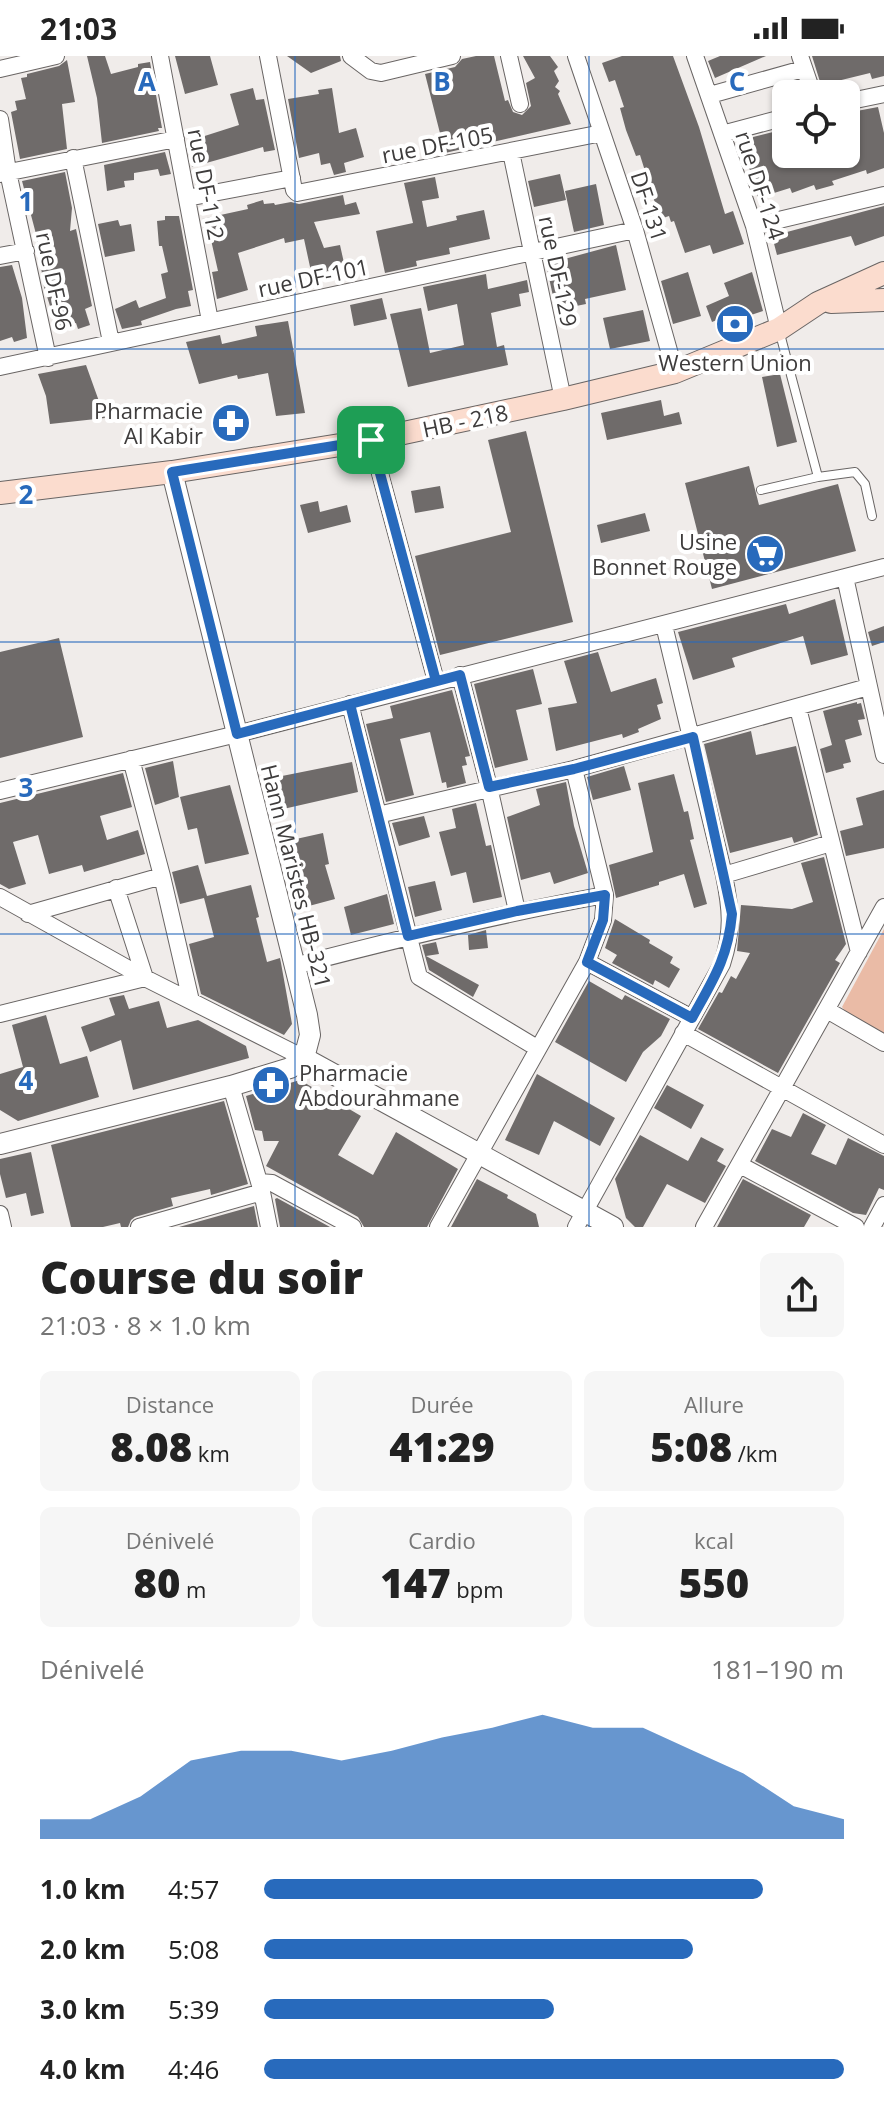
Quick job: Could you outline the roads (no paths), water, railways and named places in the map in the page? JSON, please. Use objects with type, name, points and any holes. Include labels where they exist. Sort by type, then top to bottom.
[{"type":"main road","name":"HB - 218","points":[[0,493],[172,472],[371,440],[675,372],[779,329],[818,303],[884,273]]},
{"type":"main road","points":[[818,303],[884,300]]},
{"type":"street","points":[[0,69],[56,56]]},
{"type":"street","name":"rue DF-112","points":[[160,56],[210,321]]},
{"type":"street","points":[[187,198],[292,178],[268,56]]},
{"type":"street","points":[[351,56],[373,65],[452,56]]},
{"type":"street","points":[[509,56],[520,104]]},
{"type":"street","name":"DF-131","points":[[576,56],[635,230],[675,372]]},
{"type":"street","name":"rue DF-124","points":[[695,56],[754,226],[779,329]]},
{"type":"street","points":[[710,95],[802,62]]},
{"type":"street","points":[[860,99],[884,94]]},
{"type":"street","name":"rue DF-96","points":[[0,119],[4,173],[26,251],[48,358]]},
{"type":"street","points":[[722,134],[772,121]]},
{"type":"street","name":"rue DF-105","points":[[292,178],[294,190],[302,193],[602,133]]},
{"type":"street","points":[[4,173],[176,139]]},
{"type":"street","name":"rue DF-129","points":[[511,152],[563,399]]},
{"type":"street","points":[[73,158],[111,342]]},
{"type":"street","points":[[754,226],[884,195]]},
{"type":"street","name":"rue DF-101","points":[[0,367],[635,230]]},
{"type":"street","points":[[0,256],[26,251]]},
{"type":"street","points":[[371,440],[436,681]]},
{"type":"street","name":"Hann Maristes HB-321","points":[[172,472],[310,1035],[304,1058]]},
{"type":"street","points":[[0,791],[237,734],[884,567]]},
{"type":"street","points":[[845,577],[884,755]]},
{"type":"street","points":[[580,1219],[722,964],[729,942],[732,914],[693,737],[664,625]]},
{"type":"street","points":[[460,675],[517,911]]},
{"type":"street","points":[[378,815],[574,769],[868,687]]},
{"type":"street","points":[[350,704],[419,977],[537,1048]]},
{"type":"street","points":[[798,708],[859,952]]},
{"type":"street","points":[[131,759],[191,1001]]},
{"type":"street","points":[[438,1227],[587,962],[603,920],[605,895],[574,769]]},
{"type":"street","points":[[724,875],[831,843]]},
{"type":"street","points":[[28,914],[162,876]]},
{"type":"street","points":[[116,888],[145,978]]},
{"type":"street","points":[[294,966],[517,911],[605,895]]},
{"type":"street","points":[[0,897],[145,978],[304,1058],[481,1155],[580,1219],[613,1227]]},
{"type":"street","points":[[704,1227],[884,907]]},
{"type":"street","points":[[587,962],[783,1088],[884,1145]]},
{"type":"street","points":[[0,1014],[145,978]]},
{"type":"street","points":[[827,1010],[884,1043]]},
{"type":"street","points":[[0,1144],[231,1086],[290,1068],[304,1058]]},
{"type":"street","points":[[231,1086],[269,1227]]},
{"type":"street","points":[[740,1165],[856,1227]]},
{"type":"street","points":[[139,1227],[272,1183],[353,1227]]},
{"type":"street","points":[[872,1227],[884,1205]]},
{"type":"street","points":[[0,1214],[3,1227]]},
{"type":"lane","points":[[779,329],[818,477]]},
{"type":"lane","points":[[761,490],[849,471],[859,475],[865,484],[872,516]]},
{"type":"place","name":"Western Union","points":[[735,324]]},
{"type":"place","name":"Pharmacie Al Kabir","points":[[231,423]]},
{"type":"place","name":"Usine Bonnet Rouge","points":[[765,554]]},
{"type":"place","name":"Pharmacie Abdourahmane","points":[[271,1085]]}]
